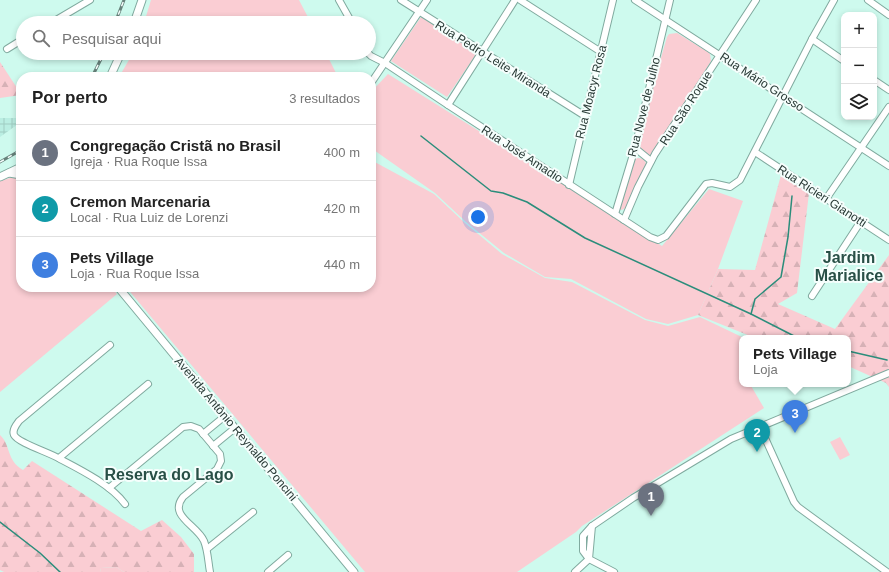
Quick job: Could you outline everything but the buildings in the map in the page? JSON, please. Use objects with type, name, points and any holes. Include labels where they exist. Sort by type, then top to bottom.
[{"type":"street","points":[[63,16],[90,0]]},
{"type":"street","points":[[136,16],[142,0]]},
{"type":"street","points":[[340,0],[348,16]]},
{"type":"street","name":"Rua Pedro Leite Miranda","points":[[401,0],[585,116]]},
{"type":"street","points":[[376,76],[427,0]]},
{"type":"street","points":[[448,106],[515,0]]},
{"type":"street","points":[[520,0],[601,52]]},
{"type":"street","name":"Rua Moacyr Rosa","points":[[569,185],[613,0]]},
{"type":"street","name":"Rua Mário Grosso","points":[[635,0],[889,166]]},
{"type":"street","name":"Rua Nove de Julho","points":[[615,214],[635,148],[664,19],[670,0]]},
{"type":"street","name":"Rua São Roque","points":[[624,220],[638,187],[652,161],[756,0]]},
{"type":"street","points":[[755,152],[834,0]]},
{"type":"street","points":[[868,0],[889,15]]},
{"type":"street","points":[[812,40],[841,59]]},
{"type":"street","points":[[7,49],[16,44]]},
{"type":"street","name":"Rua José Amadio","points":[[376,58],[656,240],[661,240],[666,236],[703,186],[712,183],[730,187],[740,180],[755,152]]},
{"type":"street","points":[[112,72],[118,60]]},
{"type":"street","points":[[877,82],[889,90]]},
{"type":"street","points":[[826,199],[889,107]]},
{"type":"street","points":[[635,148],[652,161]]},
{"type":"street","name":"Rua Ricieri Gianotti","points":[[755,152],[889,240]]},
{"type":"street","points":[[0,177],[8,173],[16,172]]},
{"type":"street","points":[[812,296],[861,221]]},
{"type":"street","name":"Avenida Antônio Reynaldo Poncini","points":[[122,292],[354,572]]},
{"type":"street","points":[[110,345],[19,421],[14,427],[14,435],[19,441],[59,458],[109,488],[120,497],[125,504]]},
{"type":"street","points":[[575,572],[589,559],[592,526],[633,498],[731,439],[889,373]]},
{"type":"street","points":[[59,458],[148,384]]},
{"type":"street","points":[[203,434],[225,416]]},
{"type":"street","points":[[109,488],[183,427],[191,426],[198,429],[220,454],[221,461],[217,469],[183,497],[178,508],[179,514],[204,539],[210,572]]},
{"type":"street","points":[[760,427],[794,502],[798,507],[887,572]]},
{"type":"street","points":[[213,446],[235,428]]},
{"type":"street","points":[[207,549],[253,512]]},
{"type":"street","points":[[268,572],[288,555]]},
{"type":"street","points":[[589,559],[614,572]]},
{"type":"shaded area","points":[[0,118],[16,118],[16,126],[0,137]]},
{"type":"green space","points":[[151,0],[299,0],[307,16],[146,16]]},
{"type":"green space","points":[[421,17],[477,53],[447,97],[391,61]]},
{"type":"green space","points":[[677,33],[708,52],[710,54],[711,61],[683,110],[650,156],[638,146],[645,113],[667,37],[669,34]]},
{"type":"green space","points":[[129,60],[330,60],[336,72],[122,72]]},
{"type":"green space","points":[[0,62],[16,86],[16,96],[0,98]]},
{"type":"green space","points":[[388,74],[662,246],[709,189],[743,201],[718,269],[698,315],[668,324],[646,319],[571,279],[545,277],[504,253],[466,222],[435,193],[376,152],[376,87]]},
{"type":"green space","points":[[637,158],[642,159],[646,163],[645,168],[627,206],[621,210],[619,209],[634,160]]},
{"type":"green space","points":[[376,163],[434,194],[465,223],[502,254],[545,278],[572,282],[645,320],[668,326],[700,317],[739,336],[739,387],[752,387],[764,408],[582,526],[576,532],[517,572],[365,572],[130,292],[376,292]]},
{"type":"green space","points":[[781,175],[809,193],[797,293],[778,304],[835,329],[889,255],[889,387],[886,383],[851,367],[851,335],[748,335],[698,315],[718,269],[755,270]]},
{"type":"green space","points":[[16,177],[16,292],[115,292],[117,294],[0,392],[0,181]]},
{"type":"green space","points":[[0,435],[6,443],[14,462],[23,470],[32,461],[141,531],[162,520],[181,537],[194,554],[194,572],[124,572],[116,567],[101,568],[100,572],[4,572],[0,570]]},
{"type":"green space","points":[[840,437],[850,455],[840,460],[830,442]]},
{"type":"green space","points":[[116,567],[124,572],[100,572],[101,568]]},
{"type":"waterway","points":[[421,136],[491,191],[503,193],[527,202],[585,238],[751,314],[792,335]]},
{"type":"waterway","points":[[751,314],[755,299],[781,277],[788,237],[792,196]]},
{"type":"waterway","points":[[851,352],[887,360]]},
{"type":"waterway","points":[[0,522],[40,553],[60,572]]},
{"type":"railway","points":[[118,16],[124,0]]},
{"type":"railway","points":[[94,72],[100,60]]},
{"type":"railway","points":[[0,162],[16,153]]},
{"type":"place","name":"Pets Village","points":[[795,433]]},
{"type":"place","name":"Cremon Marcenaria","points":[[757,452]]},
{"type":"place","name":"Congregação Cristã no Brasil","points":[[651,516]]},
{"type":"district","name":"Jardim Marialice","points":[[849,266]]},
{"type":"district","name":"Reserva do Lago","points":[[169,474]]}]
